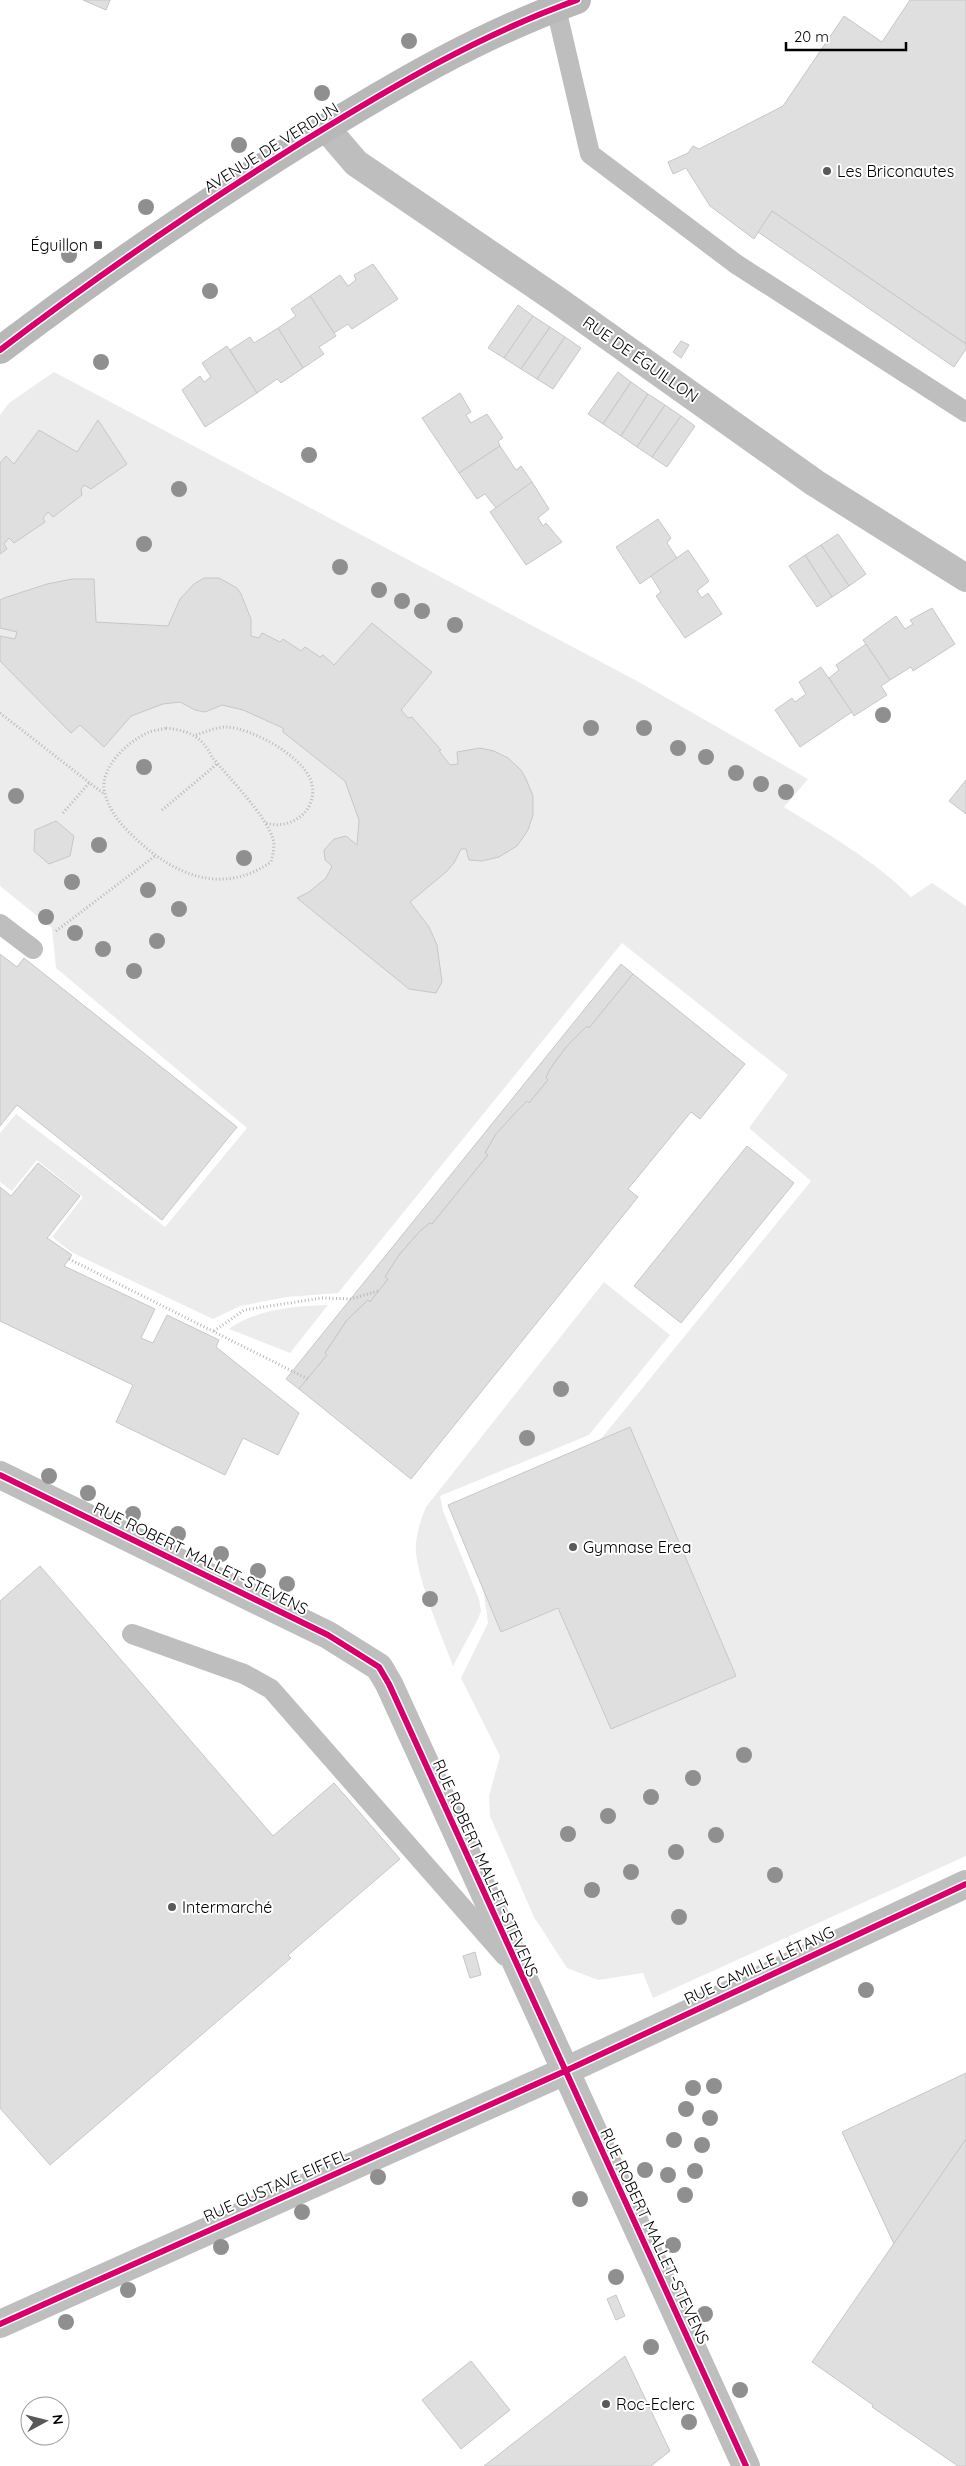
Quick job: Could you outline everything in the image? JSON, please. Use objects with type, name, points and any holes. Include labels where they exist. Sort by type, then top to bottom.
[{"type":"main road","name":"AVENUE DE VERDUN","points":[[0,350],[153,240],[326,128],[464,47],[566,4]]},
{"type":"street","name":"RUE DE ÉGUILLON","points":[[326,128],[356,163],[556,300],[815,483],[966,578]]},
{"type":"street","name":"RUE ROBERT MALLET-STEVENS","points":[[0,1475],[328,1635],[378,1667],[389,1684],[563,2072],[600,2146],[746,2466]]},
{"type":"street","name":"RUE CAMILLE LÉTANG","points":[[563,2072],[966,1884]]},
{"type":"street","name":"RUE GUSTAVE EIFFEL","points":[[0,2324],[563,2072]]},
{"type":"lane","points":[[566,4],[590,154],[736,264],[966,412]]},
{"type":"lane","points":[[0,924],[33,949]]},
{"type":"lane","points":[[132,1634],[244,1674],[271,1689],[516,1968]]},
{"type":"path","points":[[0,713],[105,794]]},
{"type":"path","points":[[196,735],[217,764],[265,822],[273,838],[274,850],[271,862],[244,876],[223,879],[199,878],[170,866],[155,856],[121,825],[105,794],[104,781],[109,767],[133,742],[148,732],[166,728],[196,735],[217,728],[250,731],[280,749],[307,773],[311,782],[312,795],[308,809],[298,820],[273,825],[265,822]]},
{"type":"path","points":[[162,810],[217,764]]},
{"type":"path","points":[[63,813],[90,782]]},
{"type":"path","points":[[33,949],[155,856]]},
{"type":"path","points":[[70,1260],[308,1379]]},
{"type":"path","points":[[214,1331],[244,1310],[322,1298],[351,1299],[378,1291]]},
{"type":"shaded area","points":[[54,372],[637,681],[808,779],[784,807],[882,871],[911,897],[932,883],[966,906],[966,1856],[653,1998],[643,1973],[598,1980],[567,1968],[534,1917],[490,1816],[489,1796],[500,1756],[461,1678],[488,1623],[483,1588],[501,1631],[558,1608],[611,1729],[736,1676],[630,1428],[600,1440],[811,1181],[749,1128],[788,1075],[622,943],[338,1293],[287,1297],[240,1306],[213,1319],[73,1253],[52,1237],[83,1197],[37,1160],[12,1191],[0,1182],[0,1133],[16,1114],[165,1227],[247,1128],[56,968],[52,928],[0,886],[0,415],[9,403]]},
{"type":"shaded area","points":[[604,1282],[670,1335],[589,1435],[440,1496],[443,1511],[479,1599],[481,1611],[453,1666],[430,1605],[416,1556],[417,1534],[424,1512],[426,1507]]},
{"type":"shaded area","points":[[328,1305],[290,1353],[229,1329],[240,1322],[263,1313],[302,1306]]},
{"type":"building","points":[[83,0],[110,0],[106,10]]},
{"type":"building","name":"Les Briconautes","points":[[910,0],[966,0],[966,344],[772,211],[754,239],[710,206],[686,168],[673,174],[668,162],[688,153],[693,146],[699,149],[783,106],[844,16],[882,42]]},
{"type":"building","points":[[772,211],[966,344],[966,349],[954,367],[758,232]]},
{"type":"building","points":[[373,264],[398,299],[352,329],[348,324],[334,333],[310,296],[340,275],[348,286],[356,280],[354,275]]},
{"type":"building","points":[[310,296],[336,336],[319,347],[324,354],[303,368],[278,328],[296,316],[291,309]]},
{"type":"building","points":[[518,305],[533,316],[504,358],[488,348]]},
{"type":"building","points":[[533,316],[550,327],[521,369],[504,358]]},
{"type":"building","points":[[550,327],[565,337],[537,379],[521,369]]},
{"type":"building","points":[[278,328],[303,368],[281,383],[277,379],[257,393],[230,350],[250,337],[254,343]]},
{"type":"building","points":[[565,337],[581,348],[553,389],[537,379]]},
{"type":"building","points":[[681,341],[689,345],[681,358],[673,352]]},
{"type":"building","points":[[227,346],[257,393],[205,427],[182,390],[200,376],[204,382],[211,377],[202,363]]},
{"type":"building","points":[[618,372],[631,382],[603,424],[588,414]]},
{"type":"building","points":[[631,382],[648,394],[621,436],[603,424]]},
{"type":"building","points":[[460,393],[471,412],[466,415],[471,423],[487,414],[503,438],[498,441],[500,446],[459,473],[422,418]]},
{"type":"building","points":[[648,394],[665,405],[637,447],[621,436]]},
{"type":"building","points":[[665,405],[681,416],[652,457],[637,447]]},
{"type":"building","points":[[681,416],[695,426],[667,467],[652,457]]},
{"type":"building","points":[[98,420],[127,464],[91,489],[84,485],[81,489],[82,495],[53,517],[48,512],[43,518],[45,522],[14,543],[9,538],[4,544],[7,549],[0,554],[0,463],[6,456],[14,464],[39,430],[77,452]]},
{"type":"building","points":[[500,446],[516,470],[521,466],[532,482],[496,508],[485,494],[477,499],[459,473]]},
{"type":"building","points":[[532,482],[549,509],[538,518],[543,526],[546,523],[562,542],[526,565],[490,512]]},
{"type":"building","points":[[658,519],[671,538],[667,543],[677,558],[640,584],[616,547]]},
{"type":"building","points":[[838,534],[866,574],[849,586],[821,545]]},
{"type":"building","points":[[821,545],[849,586],[832,597],[805,555]]},
{"type":"building","points":[[688,550],[709,581],[697,591],[702,598],[708,593],[722,614],[685,638],[656,596],[661,592],[651,576]]},
{"type":"building","points":[[805,555],[832,597],[817,607],[789,566]]},
{"type":"building","points":[[204,578],[219,578],[237,588],[251,619],[251,636],[259,638],[262,633],[280,642],[283,639],[301,651],[305,647],[320,657],[323,655],[334,665],[372,623],[432,672],[401,710],[408,718],[412,717],[441,750],[439,751],[450,765],[458,764],[457,752],[480,748],[494,751],[508,758],[521,770],[533,796],[533,815],[528,830],[517,846],[499,857],[482,861],[469,860],[466,849],[461,849],[454,863],[446,872],[410,902],[429,927],[437,945],[442,982],[436,993],[409,989],[297,898],[309,892],[326,878],[332,866],[325,860],[324,850],[334,839],[346,836],[357,845],[359,820],[345,781],[283,732],[283,728],[243,710],[222,705],[205,712],[195,710],[180,702],[163,704],[131,716],[104,747],[80,725],[71,733],[0,661],[0,636],[15,639],[17,632],[0,628],[0,600],[4,598],[47,584],[72,579],[94,579],[96,622],[168,626],[180,599],[194,584]]},
{"type":"building","points":[[932,608],[955,644],[913,671],[911,667],[890,680],[863,640],[896,616],[905,629],[913,624],[910,620]]},
{"type":"building","points":[[866,644],[890,680],[881,686],[887,695],[854,716],[829,678],[839,670],[836,665]]},
{"type":"building","points":[[821,667],[852,712],[800,747],[775,710],[792,698],[795,702],[806,694],[799,682]]},
{"type":"building","points":[[966,780],[966,814],[949,801]]},
{"type":"building","points":[[56,821],[74,836],[70,856],[49,864],[34,851],[35,830]]},
{"type":"building","points":[[0,954],[17,967],[24,958],[237,1127],[162,1220],[17,1105],[0,1126]]},
{"type":"building","points":[[621,964],[633,974],[589,1028],[587,1026],[567,1046],[550,1069],[546,1078],[548,1080],[529,1103],[527,1101],[496,1134],[485,1153],[488,1155],[432,1224],[430,1223],[420,1231],[399,1255],[385,1277],[388,1279],[370,1302],[368,1300],[347,1320],[325,1353],[327,1355],[299,1389],[286,1379]]},
{"type":"building","points":[[633,974],[745,1064],[700,1119],[691,1112],[628,1189],[638,1197],[411,1479],[299,1389],[327,1355],[325,1353],[347,1320],[368,1300],[370,1302],[388,1279],[385,1277],[399,1255],[420,1231],[430,1223],[432,1224],[488,1155],[485,1153],[496,1134],[527,1101],[529,1103],[548,1080],[546,1078],[550,1069],[567,1046],[587,1026],[589,1028]]},
{"type":"building","points":[[747,1146],[794,1183],[681,1323],[634,1286]]},
{"type":"building","points":[[38,1163],[80,1196],[47,1238],[72,1255],[64,1266],[155,1309],[141,1338],[153,1343],[167,1315],[219,1340],[216,1347],[299,1413],[278,1455],[243,1438],[225,1475],[116,1422],[133,1385],[0,1321],[0,1187],[11,1196]]},
{"type":"building","name":"Gymnase Erea","points":[[630,1427],[736,1676],[611,1729],[558,1608],[501,1632],[448,1505]]},
{"type":"building","name":"Intermarché","points":[[40,1566],[273,1836],[334,1783],[400,1859],[288,1955],[291,1958],[50,2165],[0,2108],[0,1601]]},
{"type":"building","points":[[475,1952],[481,1975],[470,1978],[463,1956]]},
{"type":"building","points":[[966,2073],[966,2139],[894,2244],[842,2132]]},
{"type":"building","points":[[966,2139],[966,2466],[958,2466],[872,2407],[873,2405],[812,2362]]},
{"type":"building","points":[[616,2295],[625,2316],[616,2320],[607,2299]]},
{"type":"building","name":"Roc-Eclerc","points":[[625,2356],[670,2451],[651,2466],[484,2466]]},
{"type":"building","points":[[471,2361],[510,2410],[461,2449],[422,2400]]},
{"type":"cycle path","points":[[0,350],[73,295],[186,217],[336,122],[402,82],[470,46],[540,14],[577,0]]},
{"type":"cycle path","points":[[0,1475],[328,1635],[379,1667],[389,1684],[746,2466]]},
{"type":"cycle path","points":[[0,2324],[563,2072],[966,1884]]},
{"type":"place","name":"Les Briconautes","points":[[827,171]]},
{"type":"place","name":"Éguillon","points":[[98,245]]},
{"type":"place","name":"Gymnase Erea","points":[[573,1547]]},
{"type":"place","name":"Intermarché","points":[[172,1907]]},
{"type":"place","name":"Roc-Eclerc","points":[[606,2404]]}]
